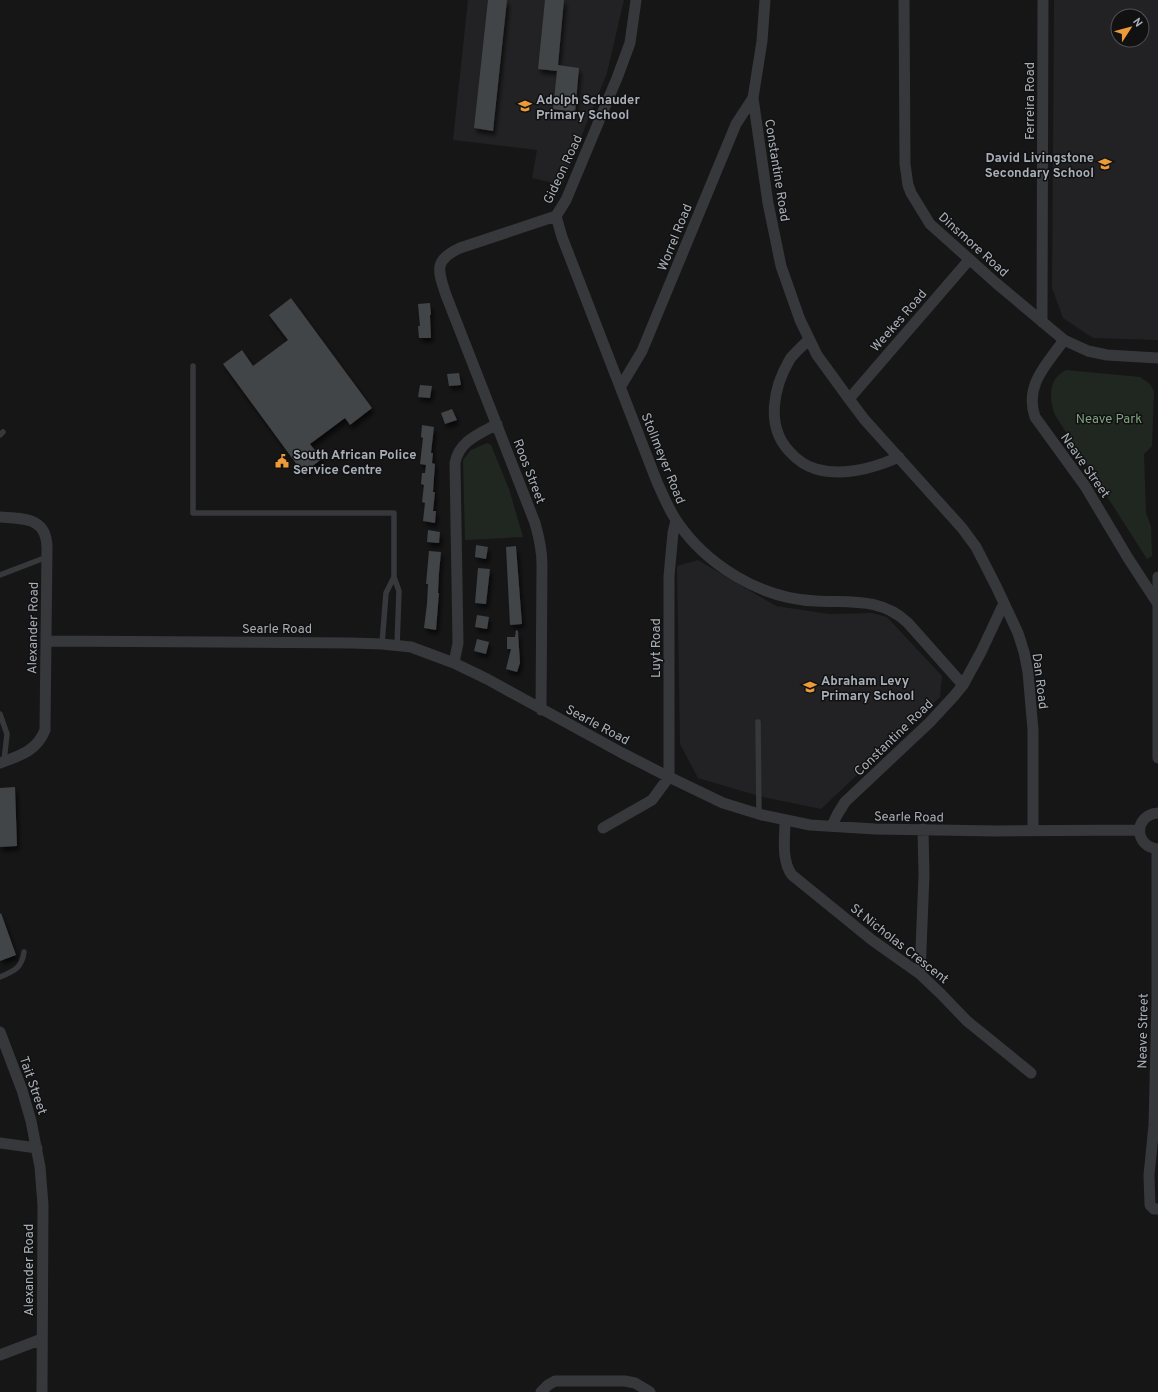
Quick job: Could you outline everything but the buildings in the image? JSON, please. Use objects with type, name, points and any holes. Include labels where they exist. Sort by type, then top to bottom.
[{"type":"street","name":"Gideon Road","points":[[446,255],[460,248],[556,216],[566,200],[630,43],[636,0]]},
{"type":"street","name":"Constantine Road","points":[[765,0],[762,41],[753,98],[768,203],[781,266],[800,320],[821,360],[864,419],[962,528],[976,547]]},
{"type":"street","name":"Dinsmore Road","points":[[904,0],[905,164],[908,185],[915,200],[930,224],[969,260],[1064,340],[1088,351],[1107,355],[1158,358]]},
{"type":"street","name":"Ferreira Road","points":[[1042,322],[1043,0]]},
{"type":"street","name":"Worrel Road","points":[[621,386],[642,351],[736,124],[753,98]]},
{"type":"street","name":"Stollmeyer Road","points":[[556,216],[562,237],[657,482],[676,520],[691,539],[708,556],[731,573],[759,588],[781,596],[803,600],[862,603],[878,605],[890,609],[900,615],[908,623],[962,685]]},
{"type":"street","name":"Roos Street","points":[[446,255],[440,264],[440,275],[446,295],[497,424],[534,523],[542,551],[541,710]]},
{"type":"street","name":"Weekes Road","points":[[849,399],[969,260]]},
{"type":"street","points":[[809,339],[791,358],[779,383],[777,392],[774,412],[775,422],[780,440],[786,448],[805,465],[816,469],[838,472],[871,468],[899,457]]},
{"type":"street","name":"Neave Street","points":[[1064,340],[1034,385],[1031,404],[1035,417],[1086,486],[1128,558],[1158,604]]},
{"type":"street","points":[[454,663],[458,643],[455,470],[457,456],[466,442],[497,424]]},
{"type":"street","name":"Alexander Road","points":[[0,517],[29,520],[39,524],[46,535],[47,557],[45,730],[32,750],[2,762]]},
{"type":"street","name":"Luyt Road","points":[[669,777],[669,576],[673,533],[676,520]]},
{"type":"street","name":"Dan Road","points":[[976,547],[1018,633],[1024,652],[1028,672],[1033,730],[1033,830]]},
{"type":"street","points":[[1158,577],[1158,758]]},
{"type":"street","name":"Constantine Road","points":[[832,826],[845,802],[930,722],[962,685],[981,652],[1004,603]]},
{"type":"street","name":"Searle Road","points":[[46,641],[397,645],[411,648],[454,663],[669,777],[723,803],[759,814],[810,825],[875,830],[1139,830]]},
{"type":"street","points":[[603,828],[652,800],[669,777]]},
{"type":"street","points":[[1157,849],[1146,845],[1142,841],[1139,830],[1143,819],[1158,813]]},
{"type":"street","name":"St Nicholas Crescent","points":[[785,820],[785,859],[792,875],[872,940],[920,974],[967,1021],[1031,1073]]},
{"type":"street","points":[[920,974],[924,875],[923,829]]},
{"type":"street","name":"Neave Street","points":[[1157,849],[1158,926],[1156,1111],[1149,1175],[1150,1202],[1152,1207],[1157,1209]]},
{"type":"street","name":"Tait Street","points":[[0,1032],[32,1121],[37,1148]]},
{"type":"street","points":[[0,1143],[37,1148]]},
{"type":"street","name":"Alexander Road","points":[[37,1148],[43,1205],[42,1392]]},
{"type":"street","points":[[0,1355],[42,1339]]},
{"type":"street","points":[[541,1392],[555,1381],[625,1381],[635,1383],[650,1392]]},
{"type":"lane","points":[[193,366],[193,512],[394,513],[394,577],[398,591],[397,645]]},
{"type":"lane","points":[[0,576],[47,557]]},
{"type":"lane","points":[[382,644],[386,594],[394,577]]},
{"type":"lane","points":[[0,714],[7,734],[2,762]]},
{"type":"lane","points":[[758,722],[759,814]]},
{"type":"lane","points":[[0,977],[12,972],[18,967],[23,959],[24,952]]},
{"type":"shaded area","name":"Adolph Schauder Primary School","points":[[468,0],[624,0],[607,73],[562,185],[532,178],[537,150],[453,140]]},
{"type":"shaded area","name":"David Livingstone Secondary School","points":[[1054,0],[1158,0],[1158,340],[1093,338],[1063,318],[1052,288]]},
{"type":"shaded area","name":"Abraham Levy Primary School","points":[[698,560],[776,606],[829,614],[872,613],[887,617],[942,676],[940,697],[821,809],[759,796],[698,778],[680,744],[677,566]]},
{"type":"green space","name":"Neave Park","points":[[1066,370],[1140,377],[1150,384],[1154,391],[1152,446],[1144,454],[1146,513],[1151,526],[1152,556],[1147,559],[1055,415],[1051,401],[1053,382]]},
{"type":"green space","points":[[487,443],[491,445],[509,489],[523,537],[465,540],[463,460],[471,450]]},
{"type":"place","name":"Adolph Schauder Primary School","points":[[525,106]]},
{"type":"place","name":"David Livingstone Secondary School","points":[[1105,164]]},
{"type":"place","name":"South African Police Service Centre","points":[[282,461]]},
{"type":"place","name":"Abraham Levy Primary School","points":[[810,687]]}]
